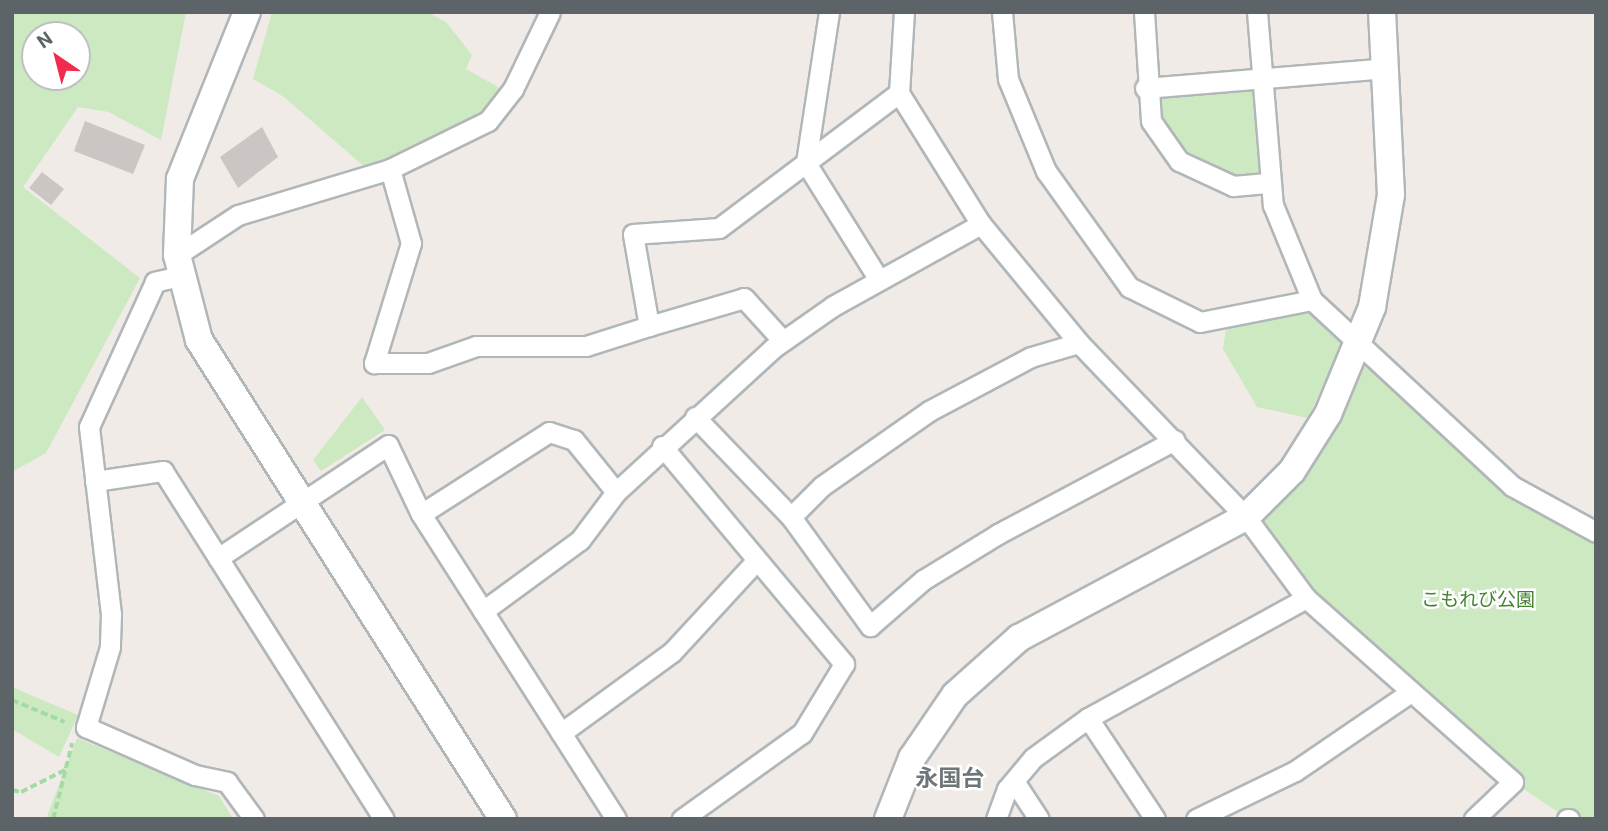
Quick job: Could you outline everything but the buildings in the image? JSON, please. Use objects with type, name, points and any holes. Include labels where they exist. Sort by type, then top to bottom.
[{"type":"street","points":[[247,12],[180,179],[178,265],[199,340],[503,819]]},
{"type":"street","points":[[254,819],[227,782],[195,775],[83,727],[110,647],[95,481],[88,449],[95,405],[155,282],[260,206],[390,169],[488,121],[513,89],[550,12]]},
{"type":"street","points":[[829,12],[806,163],[879,280]]},
{"type":"street","points":[[904,12],[899,93],[981,224],[1079,343],[1246,517],[1306,598],[1408,694],[1513,782],[1474,819]]},
{"type":"street","points":[[1002,12],[1008,79],[1046,171],[1129,287],[1200,322],[1312,300]]},
{"type":"street","points":[[1144,12],[1145,88],[1151,121],[1180,161],[1233,186],[1269,183]]},
{"type":"street","points":[[1257,12],[1259,79],[1269,183],[1312,300],[1359,342],[1430,415],[1512,486],[1596,532]]},
{"type":"street","points":[[888,819],[912,758],[955,695],[1018,638],[1246,517],[1299,460],[1328,414],[1359,342],[1378,281],[1391,195],[1382,12]]},
{"type":"street","points":[[1145,88],[1386,68]]},
{"type":"street","points":[[649,326],[633,234],[719,228],[899,93]]},
{"type":"street","points":[[390,169],[411,243],[374,363],[428,363],[477,346],[586,346],[744,298],[783,341]]},
{"type":"street","points":[[483,611],[580,540],[616,492],[662,446],[783,341],[879,280],[981,224]]},
{"type":"street","points":[[791,517],[822,486],[929,411],[1031,357],[1079,343]]},
{"type":"street","points":[[695,417],[791,517],[870,626],[923,580],[977,547],[1175,440]]},
{"type":"street","points":[[421,514],[548,432],[574,440],[616,492]]},
{"type":"street","points":[[218,558],[388,445],[421,514],[616,819]]},
{"type":"street","points":[[662,446],[844,664],[802,733],[682,819]]},
{"type":"street","points":[[95,481],[163,471],[384,819]]},
{"type":"street","points":[[561,733],[672,652],[757,560]]},
{"type":"street","points":[[996,819],[1014,781],[1088,718],[1306,598]]},
{"type":"street","points":[[1196,819],[1296,771],[1408,694]]},
{"type":"street","points":[[1088,718],[1155,819]]},
{"type":"street","points":[[1014,781],[1039,819]]},
{"type":"path","points":[[12,700],[83,727],[67,769],[53,819]]},
{"type":"path","points":[[12,790],[21,792],[67,769]]},
{"type":"green space","points":[[12,12],[186,12],[161,140],[109,112],[78,107],[23,187],[140,278],[46,453],[12,472]]},
{"type":"green space","points":[[272,12],[427,12],[446,22],[472,55],[466,69],[505,91],[472,120],[367,169],[284,97],[253,79]]},
{"type":"green space","points":[[1259,79],[1270,183],[1233,186],[1179,161],[1145,88]]},
{"type":"green space","points":[[1310,308],[1347,333],[1308,418],[1257,407],[1223,349],[1226,329]]},
{"type":"green space","name":"こもれび公園","points":[[1359,342],[1512,486],[1596,532],[1596,819],[1567,818],[1513,782],[1306,598],[1246,517],[1292,471]]},
{"type":"green space","points":[[362,397],[385,430],[321,471],[313,460]]},
{"type":"green space","points":[[12,687],[78,715],[59,757],[12,729]]},
{"type":"green space","points":[[77,738],[219,796],[233,819],[46,819]]},
{"type":"district","name":"永国台","points":[[950,779]]}]
